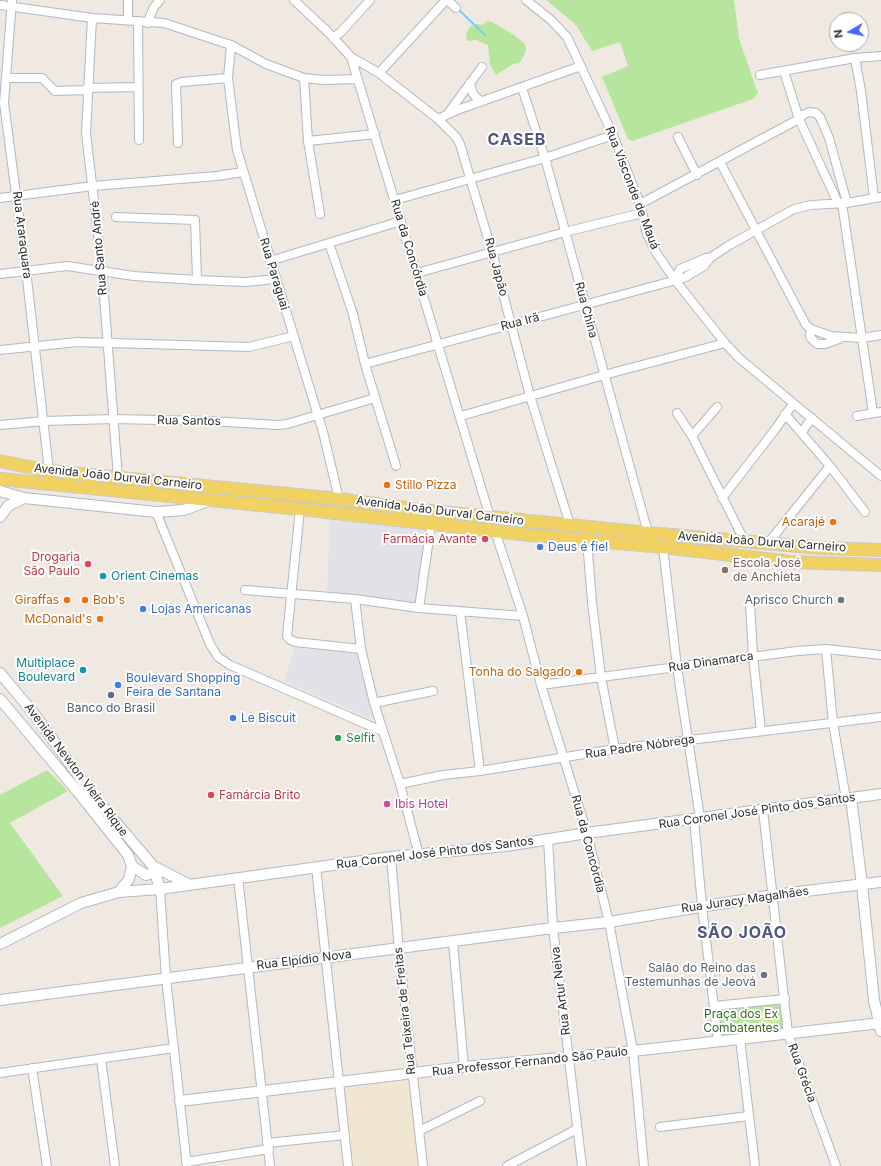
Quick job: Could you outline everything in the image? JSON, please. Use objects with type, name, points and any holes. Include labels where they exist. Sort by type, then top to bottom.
[{"type":"main road","name":"Avenida João Durval Carneiro","points":[[0,461],[49,471],[339,499],[412,509],[648,533],[745,542],[769,542],[792,546],[881,550]]},
{"type":"main road","name":"Avenida João Durval Carneiro","points":[[0,479],[300,509],[431,525],[663,547],[791,562],[881,565]]},
{"type":"main road","points":[[791,562],[799,559],[802,555],[799,549],[792,546]]},
{"type":"main road","points":[[821,562],[818,553],[822,548]]},
{"type":"street","points":[[128,0],[128,20]]},
{"type":"street","points":[[147,23],[154,7],[160,0]]},
{"type":"street","name":"Rua da Concórdia","points":[[294,0],[351,57],[461,416],[490,517]]},
{"type":"street","points":[[333,38],[341,32],[370,0]]},
{"type":"street","points":[[379,73],[447,0],[456,8]]},
{"type":"street","name":"Rua Visconde de Mauá","points":[[526,0],[560,28],[567,37],[613,135],[640,204],[647,234],[652,245],[675,280],[724,343],[760,377],[881,476]]},
{"type":"street","points":[[0,5],[11,3],[92,18],[128,20],[175,26],[231,45],[266,64],[304,78],[324,80],[358,79]]},
{"type":"street","name":"Rua Araraquara","points":[[11,3],[5,110],[17,196],[49,471]]},
{"type":"street","name":"Rua Santo André","points":[[92,18],[87,89],[86,133],[102,270],[118,478]]},
{"type":"street","points":[[138,22],[139,140]]},
{"type":"street","name":"Rua Paraguai","points":[[231,45],[228,78],[237,150],[275,279],[294,336],[316,416],[326,443],[339,499]]},
{"type":"street","points":[[760,75],[855,58],[881,56]]},
{"type":"street","name":"Rua Japão","points":[[351,57],[379,73],[438,119],[456,137],[471,179],[530,396],[570,525]]},
{"type":"street","points":[[855,58],[877,197]]},
{"type":"street","points":[[438,119],[447,114],[581,66]]},
{"type":"street","points":[[447,114],[482,67]]},
{"type":"street","points":[[784,71],[799,119],[843,203]]},
{"type":"street","points":[[6,78],[42,78],[55,91],[138,87]]},
{"type":"street","points":[[178,143],[176,84],[182,82],[228,78]]},
{"type":"street","points":[[304,78],[308,141],[320,214]]},
{"type":"street","points":[[470,83],[473,94],[481,102]]},
{"type":"street","name":"Rua China","points":[[522,88],[545,158],[584,305],[648,533]]},
{"type":"street","points":[[640,204],[799,119],[806,113],[816,113],[820,116],[829,138],[843,203],[862,338],[877,412],[857,416]]},
{"type":"street","points":[[308,141],[375,134]]},
{"type":"street","points":[[395,200],[545,158],[613,135]]},
{"type":"street","points":[[678,136],[697,174]]},
{"type":"street","points":[[720,162],[757,229],[801,317],[811,329],[842,338],[862,338],[881,335]]},
{"type":"street","points":[[0,198],[93,186],[217,176],[243,172]]},
{"type":"street","name":"Rua Irã","points":[[365,364],[438,343],[684,278],[704,266],[710,258],[757,229],[801,207],[843,203],[877,197]]},
{"type":"street","points":[[417,273],[565,232],[642,213]]},
{"type":"street","points":[[116,217],[195,220],[197,280]]},
{"type":"street","points":[[270,261],[402,221]]},
{"type":"street","points":[[330,244],[353,314],[365,364],[396,466]]},
{"type":"street","points":[[0,274],[66,266],[102,270],[134,276],[197,280],[245,282],[275,279]]},
{"type":"street","points":[[0,350],[77,342],[250,348],[294,336]]},
{"type":"street","points":[[461,416],[604,375],[724,343]]},
{"type":"street","name":"Rua Santos","points":[[0,425],[44,421],[113,419],[209,421],[278,425],[316,416],[375,398]]},
{"type":"street","points":[[722,498],[792,404]]},
{"type":"street","points":[[692,436],[717,407]]},
{"type":"street","points":[[677,413],[692,436],[745,542]]},
{"type":"street","points":[[785,414],[830,466],[865,512]]},
{"type":"street","points":[[802,432],[812,418]]},
{"type":"street","points":[[769,542],[830,466]]},
{"type":"street","points":[[0,491],[24,498],[156,512],[184,510],[208,501]]},
{"type":"street","points":[[1,511],[14,502],[24,498]]},
{"type":"street","points":[[300,509],[292,593],[286,632],[288,639],[295,642],[362,649]]},
{"type":"street","points":[[156,512],[210,644],[218,657],[230,665],[382,731]]},
{"type":"street","points":[[419,608],[431,525]]},
{"type":"street","name":"Rua da Concórdia","points":[[495,531],[523,616],[541,685],[587,833],[609,922],[633,1051],[644,1166]]},
{"type":"street","points":[[587,540],[592,602],[602,677],[615,749]]},
{"type":"street","points":[[663,547],[677,667],[689,740],[697,819],[702,906],[718,1041]]},
{"type":"street","points":[[245,590],[355,599],[419,608],[523,616]]},
{"type":"street","points":[[355,599],[362,649],[374,703],[400,784],[419,855]]},
{"type":"street","points":[[750,603],[753,656],[761,731]]},
{"type":"street","points":[[460,611],[480,771]]},
{"type":"street","points":[[826,649],[833,723],[849,799],[862,885],[873,993],[880,1026]]},
{"type":"street","name":"Rua Dinamarca","points":[[541,685],[797,650],[826,649],[881,655]]},
{"type":"street","name":"Avenida Newton Vieira Rique","points":[[0,672],[36,717],[91,793],[154,869],[160,889]]},
{"type":"street","points":[[374,703],[433,691]]},
{"type":"street","name":"Avenida Newton Vieira Rique","points":[[0,699],[24,726],[117,840],[128,855],[132,866]]},
{"type":"street","points":[[24,726],[36,717]]},
{"type":"street","name":"Rua Padre Nóbrega","points":[[400,784],[442,775],[480,771],[615,749],[881,717]]},
{"type":"street","name":"Rua Coronel José Pinto dos Santos","points":[[0,944],[81,903],[119,892],[160,889],[391,857],[464,851],[881,794]]},
{"type":"street","name":"Rua Grécia","points":[[763,810],[788,1034],[836,1166]]},
{"type":"street","name":"Rua Artur Neiva","points":[[548,839],[553,928],[582,1166]]},
{"type":"street","name":"Rua Teixeira de Freitas","points":[[391,857],[398,950],[423,1166]]},
{"type":"street","points":[[119,892],[129,879],[132,866],[146,875],[154,869],[188,884]]},
{"type":"street","points":[[316,867],[348,1166]]},
{"type":"street","points":[[238,877],[250,967],[270,1166]]},
{"type":"street","name":"Rua Juracy Magalhães","points":[[609,922],[773,895],[881,882]]},
{"type":"street","points":[[160,889],[166,978],[186,1164],[268,1146],[345,1135]]},
{"type":"street","name":"Rua Elpídio Nova","points":[[0,1000],[326,957],[398,950],[553,928],[609,922]]},
{"type":"street","points":[[453,942],[464,1067]]},
{"type":"street","points":[[714,1006],[785,999]]},
{"type":"street","name":"Rua Professor Fernando São Paulo","points":[[180,1101],[412,1075],[464,1067],[880,1026]]},
{"type":"street","points":[[740,1039],[755,1166]]},
{"type":"street","points":[[0,1072],[174,1048]]},
{"type":"street","points":[[100,1058],[115,1166]]},
{"type":"street","points":[[32,1068],[47,1166]]},
{"type":"street","points":[[419,1131],[480,1101]]},
{"type":"street","points":[[660,1127],[749,1116]]},
{"type":"street","points":[[507,1166],[577,1129]]},
{"type":"shaded area","points":[[330,520],[427,527],[417,604],[327,591]]},
{"type":"shaded area","points":[[295,648],[355,653],[360,657],[375,720],[284,681]]},
{"type":"shaded area","points":[[409,1082],[418,1166],[351,1166],[344,1089],[374,1084]]},
{"type":"green space","points":[[546,0],[734,0],[739,39],[758,93],[753,99],[632,141],[628,139],[602,77],[628,66],[620,42],[592,51],[576,25]]},
{"type":"green space","points":[[487,21],[492,22],[511,33],[524,43],[526,48],[524,56],[519,63],[513,64],[496,75],[490,65],[488,45],[476,40],[467,41],[466,34],[470,27],[477,24],[482,25]]},
{"type":"green space","points":[[47,770],[68,791],[10,823],[63,896],[0,928],[0,795]]},
{"type":"green space","name":"Praça dos Ex Combatentes","points":[[780,1004],[784,1029],[723,1036],[720,1010]]},
{"type":"green space","points":[[778,1010],[780,1023],[759,1026],[757,1012]]},
{"type":"waterway","points":[[459,10],[485,35]]},
{"type":"place","name":"Stillo Pizza","points":[[387,485]]},
{"type":"place","name":"Acarajé","points":[[833,522]]},
{"type":"place","name":"Farmácia Avante","points":[[485,539]]},
{"type":"place","name":"Deus é fiel","points":[[540,547]]},
{"type":"place","name":"Drogaria São Paulo","points":[[88,564]]},
{"type":"place","name":"Escola José de Anchieta","points":[[725,570]]},
{"type":"place","name":"Orient Cinemas","points":[[103,576]]},
{"type":"place","name":"Giraffas","points":[[67,600]]},
{"type":"place","name":"Bob's","points":[[85,600]]},
{"type":"place","name":"Aprisco Church","points":[[841,600]]},
{"type":"place","name":"Lojas Americanas","points":[[143,609]]},
{"type":"place","name":"McDonald's","points":[[100,619]]},
{"type":"place","name":"Multiplace Boulevard","points":[[83,670]]},
{"type":"place","name":"Tonha do Salgado","points":[[579,672]]},
{"type":"place","name":"Boulevard Shopping Feira de Santana","points":[[118,685]]},
{"type":"place","name":"Banco do Brasil","points":[[111,695]]},
{"type":"place","name":"Le Biscuit","points":[[233,718]]},
{"type":"place","name":"Selfit","points":[[338,738]]},
{"type":"place","name":"Famárcia Brito","points":[[211,795]]},
{"type":"place","name":"Ibis Hotel","points":[[387,804]]},
{"type":"place","name":"Salão do Reino das Testemunhas de Jeová","points":[[764,975]]},
{"type":"district","name":"CASEB","points":[[517,140]]},
{"type":"district","name":"SÃO JOÃO","points":[[742,933]]}]
